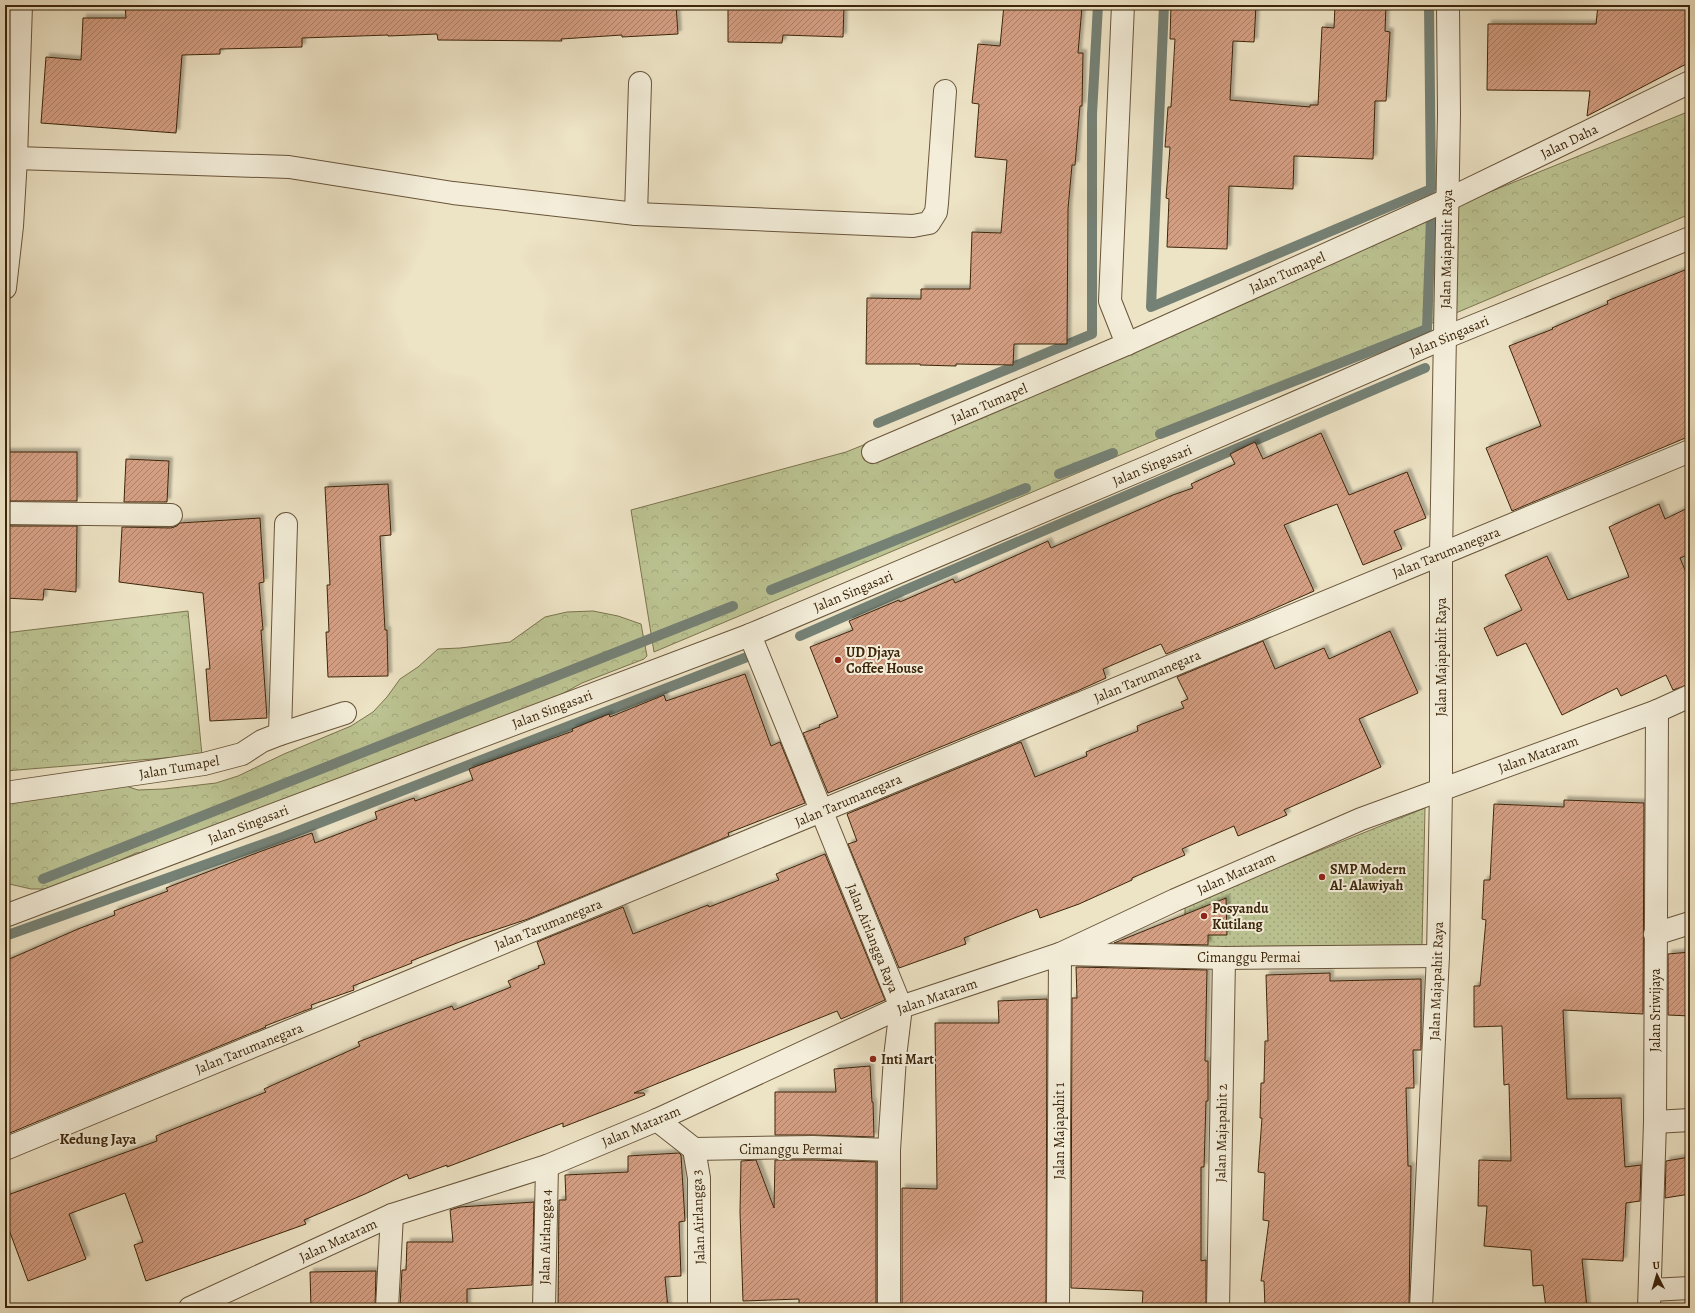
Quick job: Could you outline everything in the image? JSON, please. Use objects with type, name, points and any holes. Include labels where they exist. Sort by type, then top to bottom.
[{"type":"street","points":[[5,288],[16,158],[21,5]]},
{"type":"street","points":[[1123,5],[1110,301],[1127,344]]},
{"type":"street","name":"Jalan Majapahit Raya","points":[[1421,1308],[1438,956],[1442,789],[1441,554],[1447,200],[1448,5]]},
{"type":"street","name":"Jalan Daha","points":[[1447,200],[1690,82]]},
{"type":"street","points":[[636,214],[640,83]]},
{"type":"street","points":[[16,158],[289,168],[453,193],[636,214],[913,226],[929,223],[936,212],[938,203],[945,91]]},
{"type":"street","name":"Jalan Tumapel","points":[[873,452],[1127,344],[1447,200]]},
{"type":"street","name":"Jalan Singasari","points":[[7,913],[750,634],[1152,465],[1444,338],[1690,238]]},
{"type":"street","name":"Jalan Tarumanegara","points":[[5,1149],[1690,451]]},
{"type":"street","points":[[5,513],[171,515]]},
{"type":"street","points":[[280,734],[286,524]]},
{"type":"street","name":"Jalan Airlangga Raya","points":[[750,634],[901,1007],[895,1058],[889,1150],[889,1308]]},
{"type":"street","name":"Jalan Mataram","points":[[190,1308],[392,1215],[547,1166],[657,1120],[901,1007],[1060,954],[1175,900],[1361,819],[1657,711],[1690,696]]},
{"type":"street","name":"Jalan Sriwijaya","points":[[1649,1299],[1655,1122],[1657,711]]},
{"type":"street","name":"Jalan Tumapel","points":[[5,793],[204,764],[242,754],[262,741],[280,734],[345,714]]},
{"type":"street","points":[[1656,934],[1690,923]]},
{"type":"street","name":"Cimanggu Permai","points":[[1060,954],[1224,958],[1438,956]]},
{"type":"street","name":"Jalan Majapahit 1","points":[[1058,1308],[1060,954]]},
{"type":"street","name":"Jalan Majapahit 2","points":[[1218,1308],[1224,958]]},
{"type":"street","name":"Jalan Airlangga 3","points":[[657,1120],[694,1150],[699,1178],[699,1308]]},
{"type":"street","points":[[1655,1122],[1690,1120]]},
{"type":"street","name":"Cimanggu Permai","points":[[694,1150],[813,1147],[889,1150]]},
{"type":"street","name":"Jalan Airlangga 4","points":[[544,1308],[547,1166]]},
{"type":"street","points":[[387,1308],[392,1215]]},
{"type":"street","points":[[1649,1299],[1690,1288]]},
{"type":"green space","points":[[1690,111],[1690,214],[654,652],[631,510],[846,452]]},
{"type":"green space","points":[[188,611],[202,755],[5,771],[5,633]]},
{"type":"green space","points":[[593,611],[618,616],[641,624],[647,656],[644,659],[582,683],[540,706],[183,848],[136,853],[52,889],[31,889],[5,883],[5,795],[114,782],[138,790],[164,789],[216,783],[238,776],[284,754],[351,726],[373,712],[387,697],[400,679],[418,667],[438,649],[510,642],[545,617],[567,612]]},
{"type":"green space","points":[[1425,808],[1422,945],[1185,947],[1185,905]]},
{"type":"building","points":[[125,5],[676,5],[678,34],[622,37],[622,35],[561,39],[562,41],[438,40],[437,34],[388,35],[302,38],[302,47],[220,49],[220,54],[182,55],[176,133],[41,123],[46,57],[81,60],[83,18],[126,18]]},
{"type":"building","points":[[728,5],[844,5],[843,37],[783,35],[782,43],[728,42]]},
{"type":"building","points":[[1004,5],[1082,7],[1078,53],[1083,53],[1082,106],[1080,106],[1075,165],[1072,165],[1068,209],[1067,344],[1014,344],[1013,365],[956,364],[956,366],[866,364],[867,298],[921,299],[921,289],[970,289],[972,232],[1001,233],[1007,160],[975,157],[979,104],[972,103],[978,44],[1000,46]]},
{"type":"building","points":[[1171,5],[1256,5],[1254,42],[1233,41],[1230,100],[1310,107],[1310,105],[1318,105],[1322,27],[1334,28],[1335,5],[1386,5],[1385,31],[1390,32],[1386,101],[1375,101],[1373,159],[1294,156],[1293,189],[1229,186],[1227,249],[1167,247],[1169,199],[1166,198],[1170,147],[1165,147],[1168,107],[1171,107],[1175,39],[1170,39]]},
{"type":"building","points":[[1598,5],[1690,5],[1690,62],[1587,116],[1590,91],[1487,90],[1488,24],[1596,24]]},
{"type":"building","points":[[1690,268],[1690,436],[1512,511],[1486,448],[1541,426],[1509,346],[1553,329],[1552,328],[1608,304],[1607,301]]},
{"type":"building","points":[[1321,433],[1349,495],[1407,472],[1426,518],[1394,531],[1402,549],[1363,565],[1337,504],[1284,525],[1314,591],[1166,654],[1161,644],[1103,669],[1106,678],[1075,692],[828,793],[803,733],[820,727],[819,725],[838,717],[810,647],[853,630],[849,621],[899,600],[900,602],[953,579],[955,583],[1048,541],[1051,548],[1173,495],[1193,488],[1191,484],[1235,464],[1230,454],[1255,442],[1263,459]]},
{"type":"building","points":[[5,452],[77,452],[77,501],[5,501]]},
{"type":"building","points":[[126,459],[169,461],[167,502],[124,502]]},
{"type":"building","points":[[388,484],[391,535],[380,536],[385,630],[387,630],[388,676],[328,677],[326,632],[329,632],[327,585],[330,585],[325,487]]},
{"type":"building","points":[[1659,504],[1665,519],[1690,507],[1690,554],[1680,558],[1690,582],[1690,684],[1673,690],[1666,675],[1621,696],[1617,688],[1562,715],[1526,643],[1497,656],[1484,628],[1522,610],[1505,575],[1547,556],[1568,600],[1629,577],[1609,527]]},
{"type":"building","points":[[260,518],[264,582],[259,583],[263,630],[261,630],[267,718],[210,721],[206,669],[210,669],[203,593],[119,582],[122,527],[171,528],[180,523]]},
{"type":"building","points":[[5,526],[77,526],[76,592],[44,589],[43,600],[5,598]]},
{"type":"building","points":[[1390,631],[1418,693],[1359,719],[1381,767],[1284,810],[1287,815],[1238,836],[1234,826],[1182,849],[1185,855],[1132,878],[1132,880],[1079,904],[1040,918],[1037,909],[964,938],[966,944],[899,968],[848,844],[857,841],[847,814],[1021,742],[1035,777],[1087,756],[1086,752],[1138,731],[1137,726],[1184,708],[1181,702],[1188,699],[1177,677],[1263,641],[1275,669],[1324,648],[1329,659]]},
{"type":"building","points":[[745,674],[771,746],[780,742],[805,803],[728,833],[729,836],[528,919],[462,941],[411,961],[412,963],[353,986],[354,990],[311,1005],[312,1008],[265,1026],[266,1027],[5,1135],[5,961],[78,929],[115,915],[114,911],[168,891],[166,888],[259,852],[312,833],[315,843],[377,819],[375,812],[414,798],[415,801],[473,780],[469,769],[573,731],[572,729],[609,714],[610,717],[664,695],[666,701]]},
{"type":"building","points":[[1564,800],[1644,803],[1643,1014],[1563,1010],[1567,1099],[1621,1098],[1625,1167],[1641,1165],[1640,1201],[1626,1203],[1623,1261],[1582,1259],[1587,1308],[1546,1308],[1543,1285],[1533,1286],[1531,1250],[1484,1246],[1487,1206],[1478,1206],[1479,1160],[1511,1161],[1509,1084],[1504,1085],[1502,1026],[1474,1027],[1474,986],[1480,986],[1486,920],[1482,919],[1484,880],[1490,880],[1494,804],[1564,807]]},
{"type":"building","points":[[825,854],[885,1000],[841,1019],[837,1011],[634,1093],[644,1093],[645,1095],[563,1127],[563,1123],[447,1167],[447,1165],[409,1179],[407,1174],[304,1220],[306,1224],[146,1281],[134,1245],[143,1242],[125,1193],[69,1214],[86,1259],[28,1281],[5,1219],[5,1196],[157,1141],[156,1136],[266,1092],[264,1089],[360,1046],[358,1042],[452,1006],[454,1010],[511,987],[508,981],[545,964],[537,942],[623,907],[633,934],[779,880],[776,874]]},
{"type":"building","name":"Posyandu Kutilang","points":[[1226,898],[1227,935],[1208,935],[1208,945],[1114,943]]},
{"type":"building","points":[[1690,952],[1690,1016],[1668,1015],[1668,954]]},
{"type":"building","points":[[1076,967],[1207,970],[1205,1061],[1208,1061],[1208,1101],[1206,1101],[1204,1167],[1201,1167],[1201,1261],[1206,1260],[1206,1308],[1142,1308],[1143,1291],[1071,1288],[1072,998],[1077,998]]},
{"type":"building","points":[[1330,973],[1330,981],[1421,979],[1421,1050],[1413,1050],[1414,1088],[1406,1088],[1408,1166],[1411,1166],[1409,1308],[1265,1308],[1264,1281],[1261,1281],[1269,1221],[1263,1220],[1265,1173],[1258,1172],[1262,1118],[1260,1118],[1261,1083],[1264,1083],[1265,1041],[1268,1041],[1266,975]]},
{"type":"building","points":[[1047,999],[1046,1308],[902,1308],[902,1188],[937,1189],[935,1023],[999,1023],[998,1001]]},
{"type":"building","points":[[870,1066],[874,1137],[775,1135],[775,1092],[836,1092],[834,1069]]},
{"type":"building","points":[[679,1153],[681,1155],[685,1221],[679,1222],[681,1276],[665,1277],[668,1308],[558,1308],[559,1200],[566,1200],[565,1175],[628,1172],[628,1156]]},
{"type":"building","points":[[1690,1157],[1690,1194],[1665,1198],[1666,1161]]},
{"type":"building","points":[[756,1160],[774,1208],[775,1160],[876,1162],[876,1308],[799,1308],[799,1299],[743,1301],[740,1212],[741,1161]]},
{"type":"building","points":[[534,1202],[532,1285],[467,1289],[467,1307],[400,1306],[402,1270],[406,1270],[407,1242],[453,1242],[450,1210],[460,1207]]},
{"type":"building","points":[[376,1271],[375,1308],[311,1308],[310,1272]]},
{"type":"waterway","points":[[878,423],[1092,334],[1092,114],[1098,5]]},
{"type":"waterway","points":[[1164,5],[1151,307],[1431,189],[1429,5]]},
{"type":"waterway","points":[[1160,434],[1427,329],[1431,218]]},
{"type":"waterway","points":[[800,636],[1425,368]]},
{"type":"waterway","points":[[1059,474],[1113,453]]},
{"type":"waterway","points":[[771,590],[1026,488]]},
{"type":"waterway","points":[[43,879],[733,606]]},
{"type":"waterway","points":[[5,936],[283,837],[747,657]]},
{"type":"place","name":"UD Djaya Coffee House","points":[[838,660]]},
{"type":"place","name":"SMP Modern Al- Alawiyah","points":[[1322,877]]},
{"type":"place","name":"Posyandu Kutilang","points":[[1204,916]]},
{"type":"place","name":"Inti Mart","points":[[873,1059]]},
{"type":"district","name":"Kedung Jaya","points":[[98,1139]]}]
